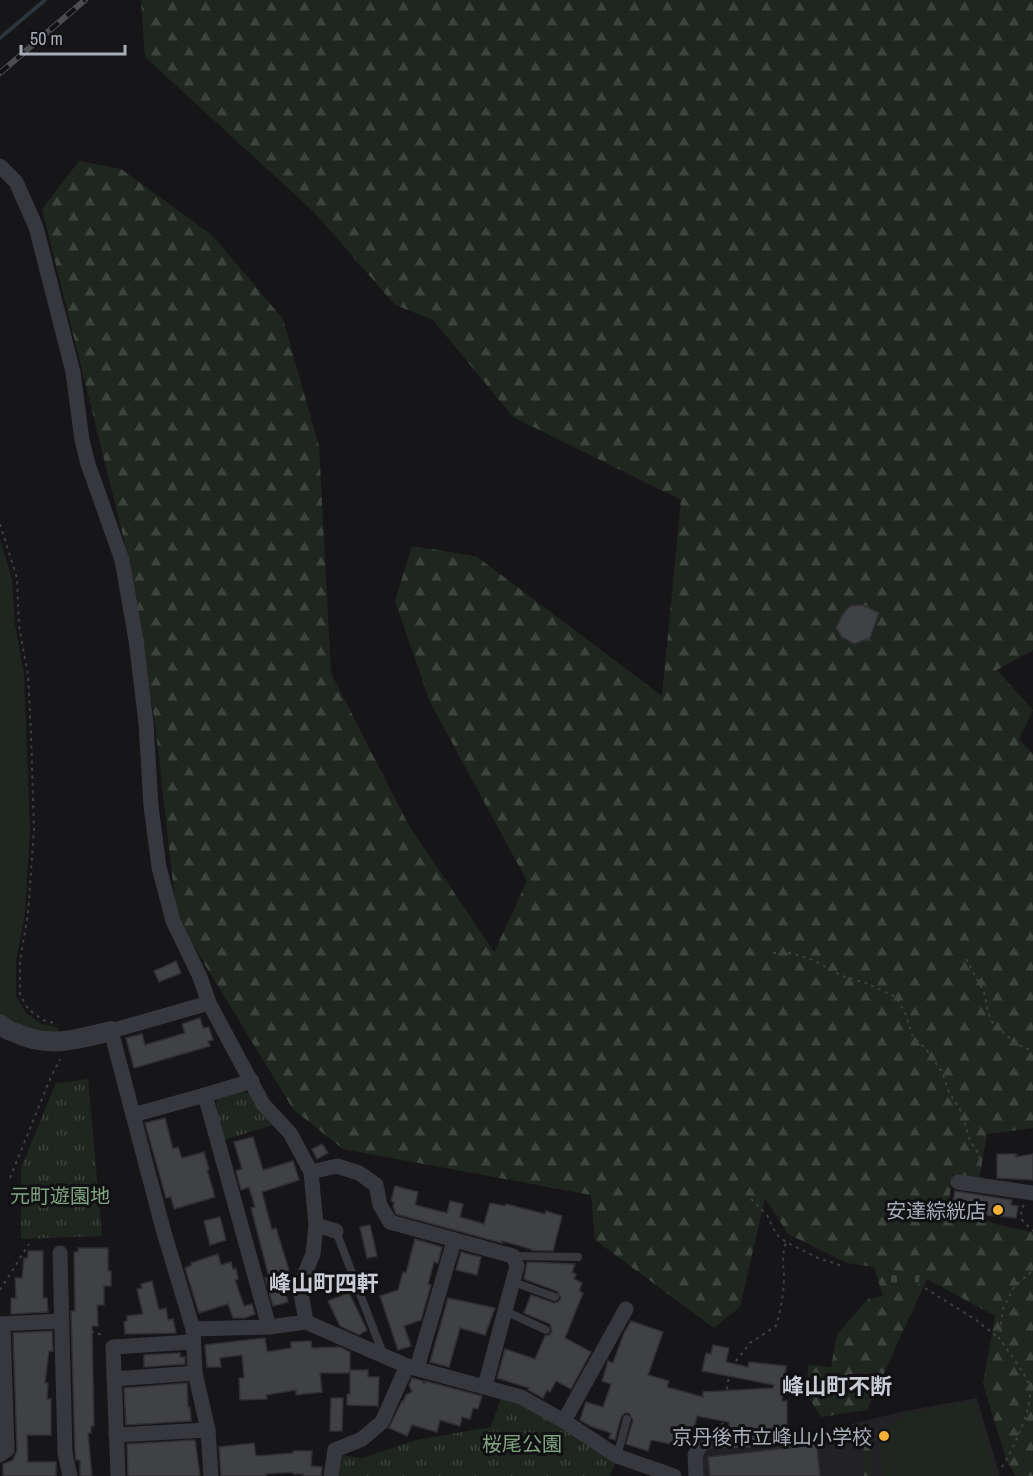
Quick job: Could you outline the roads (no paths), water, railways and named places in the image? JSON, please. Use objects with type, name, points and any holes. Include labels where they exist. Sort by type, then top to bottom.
[{"type":"street","points":[[0,166],[15,182],[36,226],[73,372],[82,440],[88,464],[122,560],[136,640],[146,723],[151,806],[159,867],[173,921],[200,977],[209,1003],[263,1104],[290,1133],[311,1172],[316,1225],[313,1254],[304,1273],[301,1293],[306,1322]]},
{"type":"street","points":[[0,1024],[29,1040],[59,1043],[66,1033],[111,1030],[209,1003]]},
{"type":"street","points":[[111,1030],[192,1335],[195,1373],[208,1430],[211,1476]]},
{"type":"street","points":[[133,1115],[252,1081]]},
{"type":"street","points":[[205,1095],[269,1327]]},
{"type":"street","points":[[311,1172],[337,1166],[359,1173],[376,1185],[380,1205],[390,1222],[513,1256],[517,1266],[485,1386]]},
{"type":"street","points":[[957,1182],[1030,1193]]},
{"type":"street","points":[[316,1225],[336,1231]]},
{"type":"street","points":[[331,1476],[335,1450],[362,1439],[382,1422],[412,1367],[454,1241]]},
{"type":"street","points":[[60,1253],[64,1453],[70,1476]]},
{"type":"street","points":[[564,1421],[626,1309]]},
{"type":"street","points":[[118,1476],[113,1347],[306,1322],[348,1342],[412,1367],[522,1397],[617,1456],[674,1476]]},
{"type":"street","points":[[0,1455],[7,1450],[2,1324],[61,1325]]},
{"type":"street","points":[[114,1379],[195,1373]]},
{"type":"street","points":[[116,1435],[208,1430]]},
{"type":"street","points":[[696,1476],[695,1455],[703,1441],[748,1440]]},
{"type":"lane","points":[[336,1231],[383,1354]]},
{"type":"lane","points":[[513,1256],[578,1257]]},
{"type":"lane","points":[[513,1282],[555,1297]]},
{"type":"lane","points":[[505,1311],[546,1330]]},
{"type":"lane","points":[[617,1456],[627,1419]]},
{"type":"waterway","points":[[0,38],[45,0]]},
{"type":"railway","points":[[0,73],[85,0]]},
{"type":"place","name":"安達綜絖店","points":[[998,1210]]},
{"type":"place","name":"京丹後市立峰山小学校","points":[[884,1436]]},
{"type":"district","name":"峰山町四軒","points":[[324,1283]]},
{"type":"district","name":"峰山町不断","points":[[837,1386]]},
{"type":"park label","name":"元町遊園地","points":[[60,1195]]},
{"type":"park label","name":"桜尾公園","points":[[522,1443]]}]
